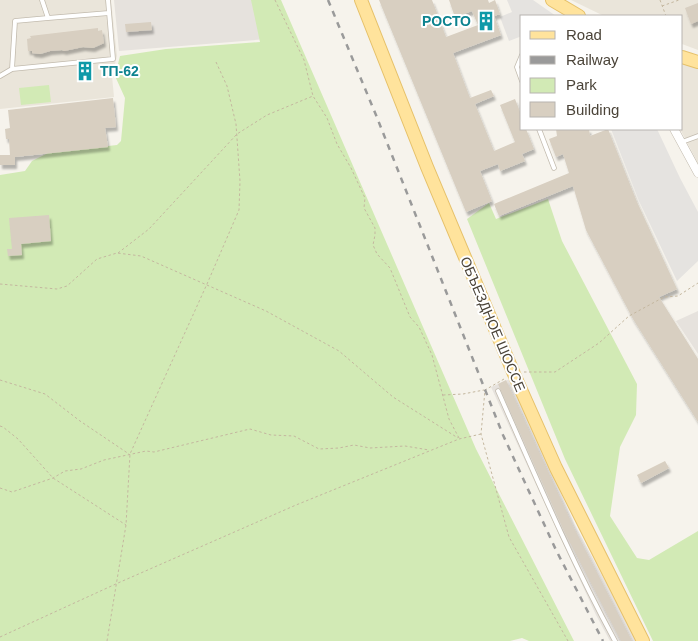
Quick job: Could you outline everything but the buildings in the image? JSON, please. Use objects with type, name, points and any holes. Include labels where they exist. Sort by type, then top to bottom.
[{"type":"main road","name":"ОБЪЕЗДНОЕ ШОССЕ","points":[[361,0],[427,167],[514,374],[556,468],[643,641]]},
{"type":"main road","points":[[552,0],[576,15]]},
{"type":"main road","points":[[683,57],[698,62]]},
{"type":"street","points":[[675,130],[698,173]]},
{"type":"lane","points":[[44,0],[48,18]]},
{"type":"lane","points":[[0,76],[12,69],[113,59],[108,0]]},
{"type":"lane","points":[[12,69],[15,21],[109,13]]},
{"type":"lane","points":[[520,60],[517,68],[520,76]]},
{"type":"lane","points":[[539,130],[554,168]]},
{"type":"lane","points":[[682,142],[698,136]]},
{"type":"lane","points":[[498,391],[564,539],[615,641]]},
{"type":"path","points":[[275,0],[304,60],[313,96],[328,118],[337,144],[352,168],[365,198],[364,208],[374,228],[373,246],[377,254],[390,268],[410,317],[419,327],[432,355],[449,419],[459,439]]},
{"type":"path","points":[[660,0],[666,15]]},
{"type":"path","points":[[662,6],[679,0]]},
{"type":"path","points":[[107,641],[126,525],[130,454],[207,284],[238,210],[240,181],[236,124],[227,86],[216,62]]},
{"type":"path","points":[[0,284],[57,289],[67,286],[97,259],[117,253],[149,229],[237,134],[267,115],[313,96]]},
{"type":"path","points":[[117,253],[141,256],[266,311],[339,351],[393,397],[459,439]]},
{"type":"path","points":[[442,395],[485,390],[514,374],[555,372],[599,343],[629,316],[664,297],[678,296],[698,283]]},
{"type":"path","points":[[0,380],[46,394],[80,421],[130,454]]},
{"type":"path","points":[[485,390],[481,434],[508,537],[568,641]]},
{"type":"path","points":[[0,426],[4,427],[18,439],[53,478],[126,525]]},
{"type":"path","points":[[0,488],[12,492],[53,478],[65,471],[81,469],[104,460],[146,451],[154,452],[250,429],[271,434],[294,436],[319,449],[354,445],[370,448],[405,446],[431,450]]},
{"type":"path","points":[[0,637],[296,505],[459,439],[481,434]]},
{"type":"shaded area","points":[[0,0],[111,0],[117,56],[112,76],[114,97],[0,109]]},
{"type":"shaded area","points":[[114,0],[260,0],[267,39],[119,51]]},
{"type":"shaded area","points":[[507,0],[533,0],[555,15],[520,15],[520,37],[509,41],[500,17],[512,12]]},
{"type":"shaded area","points":[[571,0],[698,0],[698,50],[683,44],[683,15],[602,15]]},
{"type":"shaded area","points":[[683,63],[698,69],[698,163],[681,130],[683,130]]},
{"type":"shaded area","points":[[611,130],[657,130],[698,212],[698,261],[677,281],[639,201]]},
{"type":"shaded area","points":[[698,311],[698,354],[676,321]]},
{"type":"shaded area","points":[[510,379],[575,525],[637,641],[610,641],[596,615],[491,387]]},
{"type":"green space","points":[[251,0],[281,0],[476,449],[574,641],[529,641],[522,638],[510,641],[0,641],[0,175],[25,171],[32,161],[48,153],[117,145],[121,141],[125,98],[115,76],[120,56],[166,49],[260,42]]},
{"type":"green space","points":[[49,85],[51,102],[21,105],[19,88]]},
{"type":"green space","points":[[548,199],[562,241],[637,384],[636,415],[620,447],[610,516],[637,558],[649,560],[698,531],[698,641],[653,641],[565,459],[467,219],[489,203],[496,219]]},
{"type":"railway","points":[[328,0],[376,115],[503,435],[556,550],[603,641]]},
{"type":"place","name":"РОСТО","points":[[486,21]]},
{"type":"place","name":"ТП-62","points":[[85,71]]}]
